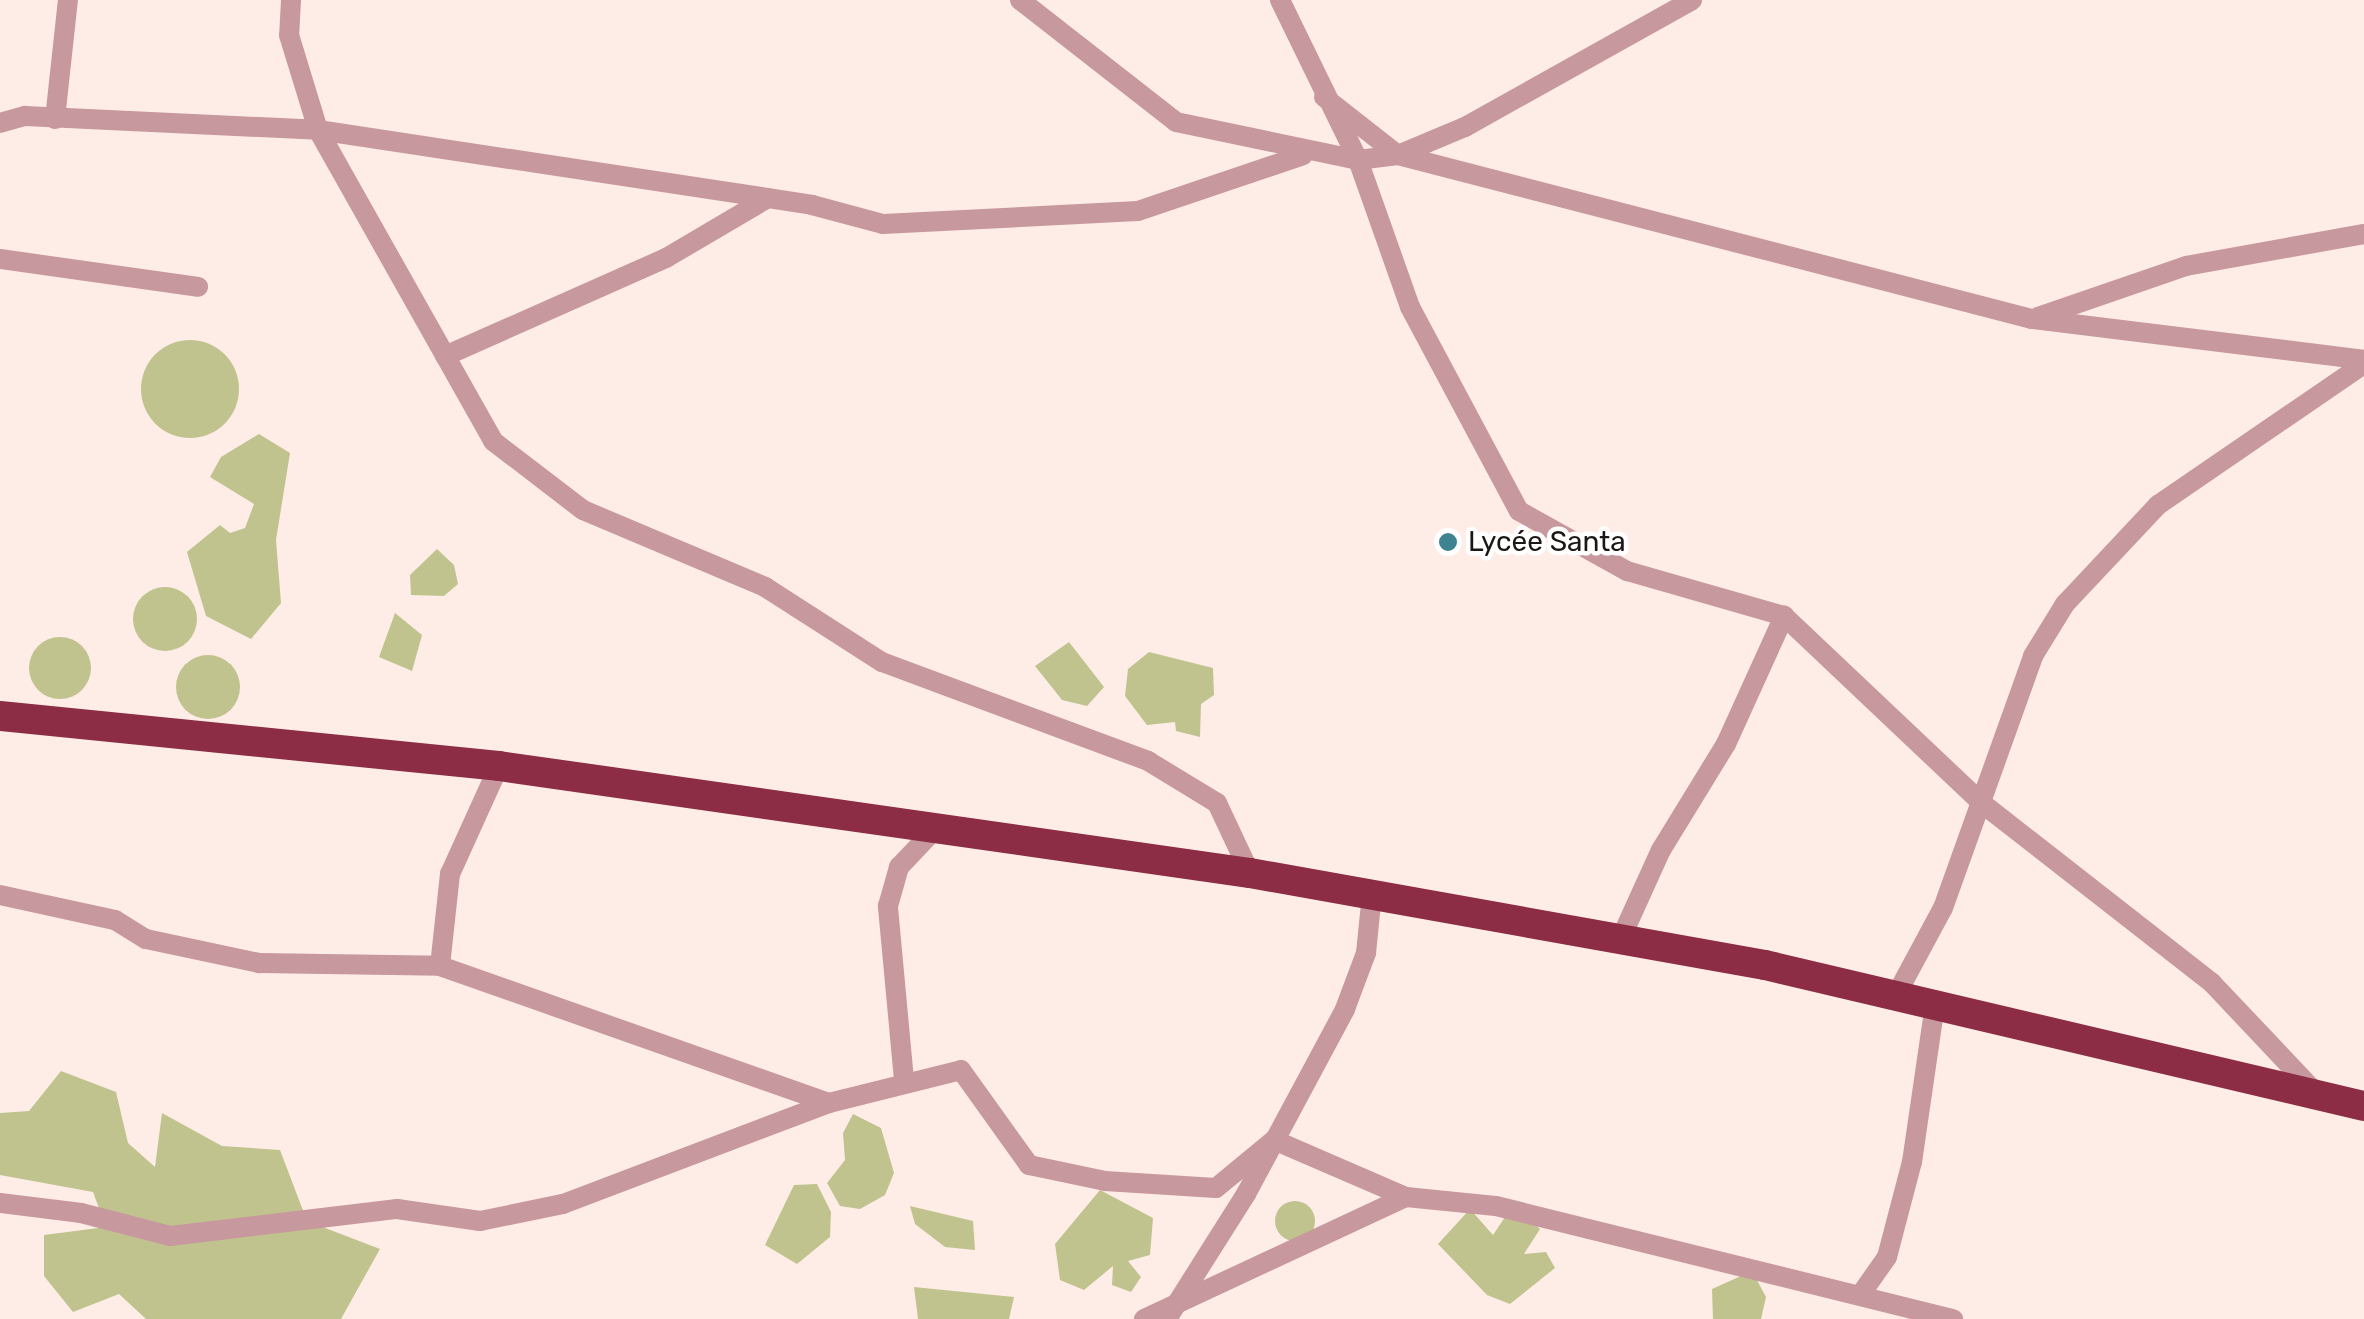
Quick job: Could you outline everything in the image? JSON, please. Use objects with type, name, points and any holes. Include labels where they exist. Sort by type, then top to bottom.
[{"type":"highway","points":[[0,716],[498,766],[1250,873],[1621,938],[1934,1005],[2364,1106]]},
{"type":"street","points":[[55,119],[68,0]]},
{"type":"street","points":[[291,0],[288,35],[318,130],[493,441],[583,510],[765,587],[882,662],[1148,760],[1217,802],[1250,873]]},
{"type":"street","points":[[1020,0],[1176,122],[1305,154],[1358,160],[1398,156],[1465,127],[1692,0]]},
{"type":"street","points":[[1280,0],[1358,160],[1410,307],[1519,512],[1627,572],[1784,616],[1983,804],[2212,983],[2318,1095]]},
{"type":"street","points":[[1324,96],[1398,156],[2032,319],[2364,362]]},
{"type":"street","points":[[0,123],[55,119],[318,130],[768,198],[884,224],[1050,220],[1138,211],[1305,154]]},
{"type":"street","points":[[445,356],[666,258],[768,198]]},
{"type":"street","points":[[2032,319],[2186,266],[2364,234]]},
{"type":"street","points":[[0,259],[198,287]]},
{"type":"street","points":[[1894,996],[1943,908],[2034,656],[2065,604],[2158,505],[2364,362]]},
{"type":"street","points":[[1621,938],[1661,850],[1726,744],[1784,616]]},
{"type":"street","points":[[440,966],[450,874],[498,766]]},
{"type":"street","points":[[904,1080],[888,906],[899,867],[937,826]]},
{"type":"street","points":[[1170,1313],[1274,1140],[1345,1009],[1366,953],[1372,894]]},
{"type":"street","points":[[0,895],[115,920],[146,939],[259,963],[440,966],[829,1103]]},
{"type":"street","points":[[1861,1294],[1887,1257],[1912,1162],[1934,1005]]},
{"type":"street","points":[[0,1203],[81,1213],[170,1236],[397,1209],[480,1221],[563,1204],[829,1103],[904,1080],[960,1070],[1029,1165],[1105,1181],[1216,1188],[1274,1140]]},
{"type":"street","points":[[1274,1140],[1406,1197],[1496,1206],[1954,1319]]},
{"type":"street","points":[[1144,1319],[1170,1313],[1406,1197]]},
{"type":"green space","points":[[190,340],[209,344],[224,355],[235,370],[239,389],[235,408],[224,423],[209,434],[190,438],[171,434],[156,423],[145,408],[141,389],[145,370],[156,355],[171,344]]},
{"type":"green space","points":[[259,434],[290,453],[276,540],[281,603],[251,639],[206,616],[187,552],[220,525],[230,533],[245,528],[254,504],[210,477],[221,457]]},
{"type":"green space","points":[[437,549],[454,565],[458,584],[444,596],[411,595],[410,575]]},
{"type":"green space","points":[[165,587],[187,597],[197,619],[187,641],[165,651],[143,641],[133,619],[143,597]]},
{"type":"green space","points":[[395,613],[422,635],[412,671],[379,657]]},
{"type":"green space","points":[[60,637],[82,646],[91,668],[82,690],[60,699],[38,690],[29,668],[38,646]]},
{"type":"green space","points":[[1069,642],[1104,687],[1087,706],[1062,700],[1035,666]]},
{"type":"green space","points":[[1149,652],[1213,668],[1214,695],[1201,704],[1200,737],[1176,731],[1175,722],[1147,725],[1125,696],[1128,669]]},
{"type":"green space","points":[[208,655],[231,664],[240,687],[231,710],[208,719],[185,710],[176,687],[185,664]]},
{"type":"green space","points":[[61,1071],[116,1092],[128,1143],[155,1167],[162,1113],[222,1146],[280,1150],[307,1221],[380,1249],[341,1319],[146,1319],[119,1294],[73,1312],[44,1276],[44,1235],[106,1227],[93,1192],[0,1175],[0,1113],[29,1111]]},
{"type":"green space","points":[[853,1114],[881,1128],[894,1173],[885,1195],[860,1209],[840,1206],[827,1183],[845,1160],[843,1133]]},
{"type":"green space","points":[[817,1184],[831,1212],[830,1237],[797,1264],[765,1245],[794,1185]]},
{"type":"green space","points":[[1100,1190],[1153,1218],[1150,1255],[1128,1261],[1141,1277],[1131,1292],[1112,1285],[1113,1266],[1084,1290],[1060,1280],[1055,1244]]},
{"type":"green space","points":[[1295,1201],[1309,1207],[1315,1221],[1309,1235],[1295,1241],[1281,1235],[1275,1221],[1281,1207]]},
{"type":"green space","points":[[910,1206],[973,1221],[975,1250],[945,1247],[915,1224]]},
{"type":"green space","points":[[1470,1209],[1493,1235],[1505,1217],[1523,1213],[1540,1229],[1524,1254],[1546,1252],[1555,1268],[1510,1304],[1487,1295],[1438,1244]]},
{"type":"green space","points":[[1752,1271],[1766,1297],[1761,1319],[1713,1319],[1712,1289]]},
{"type":"green space","points":[[914,1287],[1014,1297],[1009,1319],[918,1319]]},
{"type":"place","name":"Lycée Santa","points":[[1448,542]]}]
